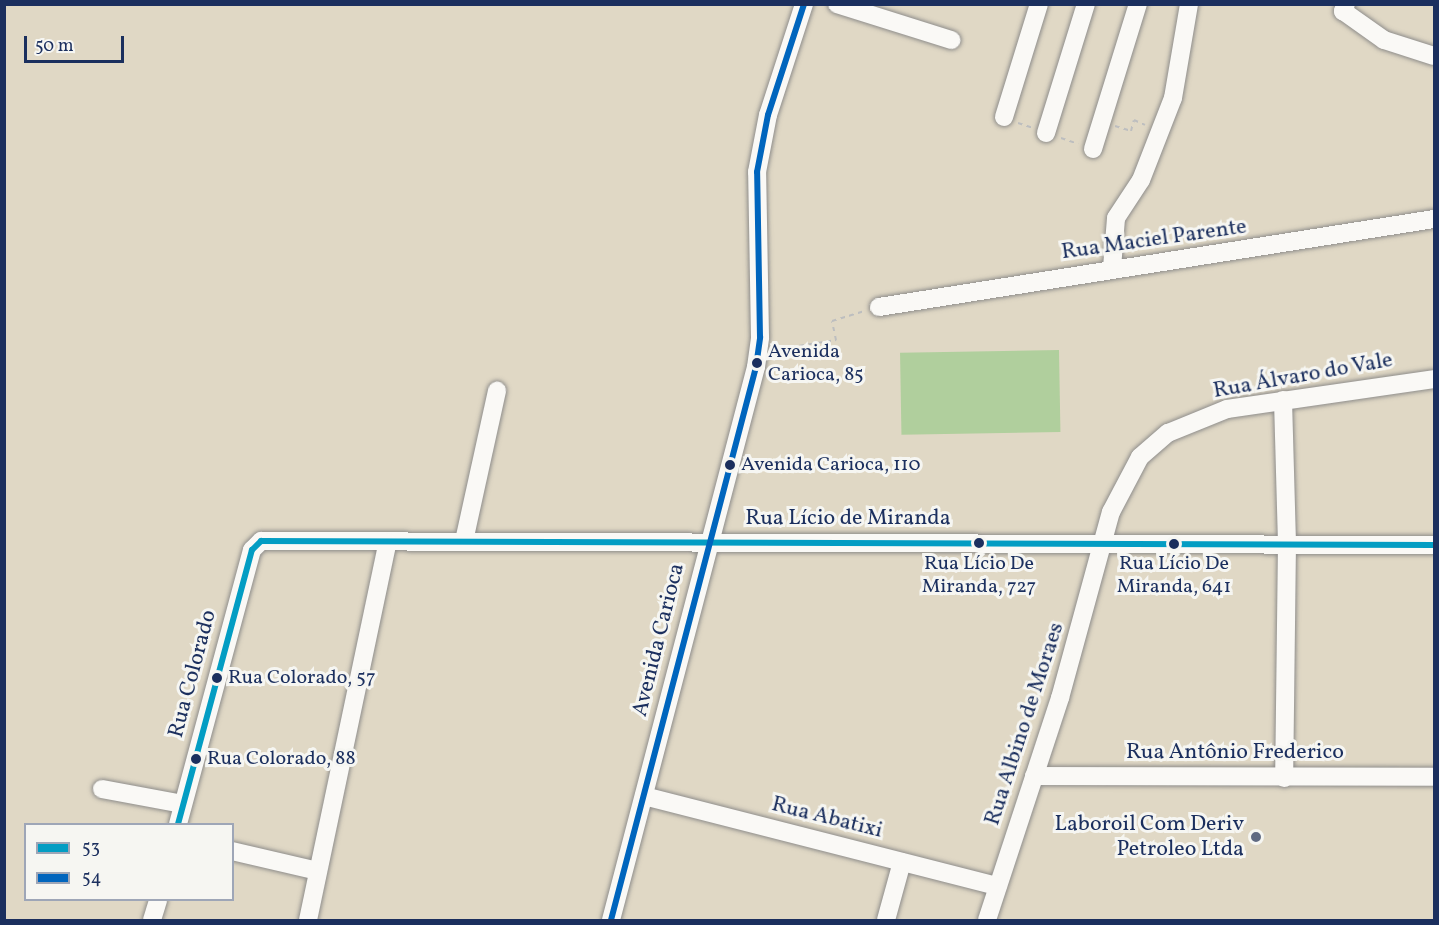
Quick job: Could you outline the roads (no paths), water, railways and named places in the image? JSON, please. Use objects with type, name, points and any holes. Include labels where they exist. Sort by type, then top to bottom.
[{"type":"street","name":"Avenida Carioca","points":[[611,921],[759,344],[757,172],[768,115],[804,4]]},
{"type":"street","points":[[837,4],[951,40]]},
{"type":"street","points":[[1005,117],[1039,4]]},
{"type":"street","points":[[1046,133],[1086,4]]},
{"type":"street","points":[[1093,149],[1138,4]]},
{"type":"street","points":[[1112,268],[1116,218],[1134,193],[1162,134],[1173,98],[1189,4]]},
{"type":"street","points":[[1344,8],[1384,40],[1434,56]]},
{"type":"street","name":"Rua Maciel Parente","points":[[879,307],[1112,268],[1263,249],[1434,219]]},
{"type":"street","name":"Rua Álvaro do Vale","points":[[1103,541],[1120,491],[1152,445],[1186,424],[1227,409],[1434,379]]},
{"type":"street","points":[[464,541],[497,391]]},
{"type":"street","points":[[1283,400],[1287,543],[1284,778]]},
{"type":"street","name":"Rua Lício de Miranda","points":[[261,541],[708,544],[1103,541],[1434,545]]},
{"type":"street","name":"Rua Colorado","points":[[178,823],[252,550],[261,541]]},
{"type":"street","name":"Rua Albino de Moraes","points":[[987,921],[1060,698],[1103,541]]},
{"type":"street","points":[[308,921],[388,542]]},
{"type":"street","name":"Rua Antônio Frederico","points":[[1034,776],[1434,777]]},
{"type":"street","points":[[102,789],[183,804]]},
{"type":"street","name":"Rua Abatixi","points":[[644,796],[998,886]]},
{"type":"street","points":[[234,851],[318,871]]},
{"type":"street","points":[[886,921],[902,862]]},
{"type":"street","points":[[152,921],[158,901]]},
{"type":"place","name":"Avenida Carioca, 85","points":[[757,363]]},
{"type":"place","name":"Avenida Carioca, 110","points":[[730,465]]},
{"type":"place","name":"Rua Lício De Miranda, 727","points":[[979,543]]},
{"type":"place","name":"Rua Lício De Miranda, 641","points":[[1174,544]]},
{"type":"place","name":"Rua Colorado, 57","points":[[217,678]]},
{"type":"place","name":"Rua Colorado, 88","points":[[196,759]]},
{"type":"place","name":"Laboroil Com Deriv Petroleo Ltda","points":[[1256,837]]}]
